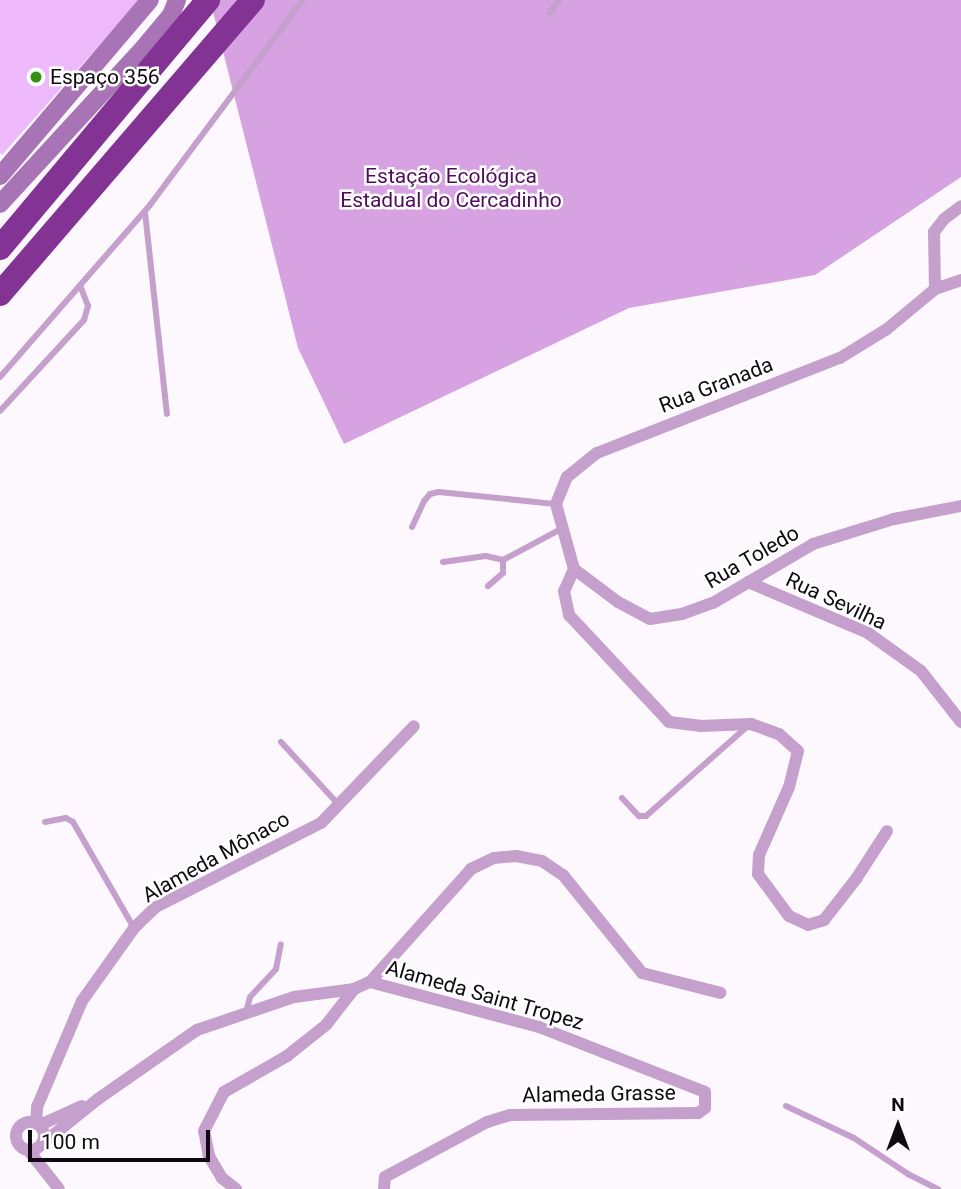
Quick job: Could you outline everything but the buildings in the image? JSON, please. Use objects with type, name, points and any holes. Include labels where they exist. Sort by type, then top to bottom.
[{"type":"highway","points":[[0,248],[208,0]]},
{"type":"highway","points":[[0,294],[253,0]]},
{"type":"street","points":[[1,172],[150,0]]},
{"type":"street","points":[[0,204],[146,45],[171,15],[177,0]]},
{"type":"street","points":[[127,29],[134,27],[144,30],[148,39],[146,45]]},
{"type":"street","points":[[935,289],[934,232],[944,219],[961,206]]},
{"type":"street","name":"Rua Granada","points":[[556,504],[567,477],[597,453],[840,358],[887,329],[935,289],[961,280]]},
{"type":"street","points":[[556,504],[574,569],[564,591],[569,615],[669,722],[699,726],[751,724],[779,734],[798,751],[789,787],[760,855],[758,874],[789,916],[808,925],[824,920],[887,831]]},
{"type":"street","name":"Rua Toledo","points":[[574,569],[618,602],[650,619],[682,614],[713,603],[813,544],[894,519],[961,506]]},
{"type":"street","name":"Rua Sevilha","points":[[748,582],[868,633],[921,671],[961,722]]},
{"type":"street","name":"Alameda Mônaco","points":[[38,1124],[37,1107],[82,1001],[134,928],[156,907],[321,823],[414,726]]},
{"type":"street","points":[[370,982],[471,869],[494,858],[516,856],[542,861],[563,874],[642,973],[721,993]]},
{"type":"street","name":"Alameda Saint Tropez","points":[[42,1144],[98,1099],[197,1030],[294,997],[354,989],[370,982],[538,1027],[699,1088],[705,1092],[706,1100]]},
{"type":"street","points":[[236,1189],[222,1178],[209,1156],[204,1131],[224,1092],[287,1056],[326,1025],[354,989]]},
{"type":"street","name":"Alameda Saint Tropez","points":[[38,1124],[98,1099]]},
{"type":"street","name":"Alameda Grasse","points":[[384,1189],[385,1177],[487,1122],[510,1115],[698,1112],[705,1108],[706,1100]]},
{"type":"street","points":[[15,1138],[19,1126],[30,1121],[38,1124],[44,1137],[42,1144],[29,1151]]},
{"type":"street","points":[[0,1139],[15,1138]]},
{"type":"street","points":[[15,1138],[23,1149],[29,1151],[59,1189]]},
{"type":"lane","points":[[0,377],[145,212],[303,0]]},
{"type":"lane","points":[[549,13],[559,0]]},
{"type":"lane","points":[[145,212],[167,414]]},
{"type":"lane","points":[[0,411],[84,320],[88,306],[80,285]]},
{"type":"lane","points":[[412,527],[424,501],[430,494],[439,492],[556,504]]},
{"type":"lane","points":[[443,562],[486,556],[503,560],[561,529]]},
{"type":"lane","points":[[488,586],[503,573],[503,560]]},
{"type":"lane","points":[[622,798],[639,816],[646,816],[751,724]]},
{"type":"lane","points":[[281,742],[338,804]]},
{"type":"lane","points":[[45,822],[66,818],[73,822],[134,928]]},
{"type":"lane","points":[[246,1013],[250,997],[276,969],[281,944]]},
{"type":"lane","points":[[786,1106],[854,1138],[908,1174],[938,1189]]},
{"type":"green space","name":"Estação Ecológica Estadual do Cercadinho","points":[[210,0],[961,0],[961,177],[815,275],[629,308],[344,444],[298,348]]},
{"type":"place","name":"Espaço 356","points":[[36,77]]}]
